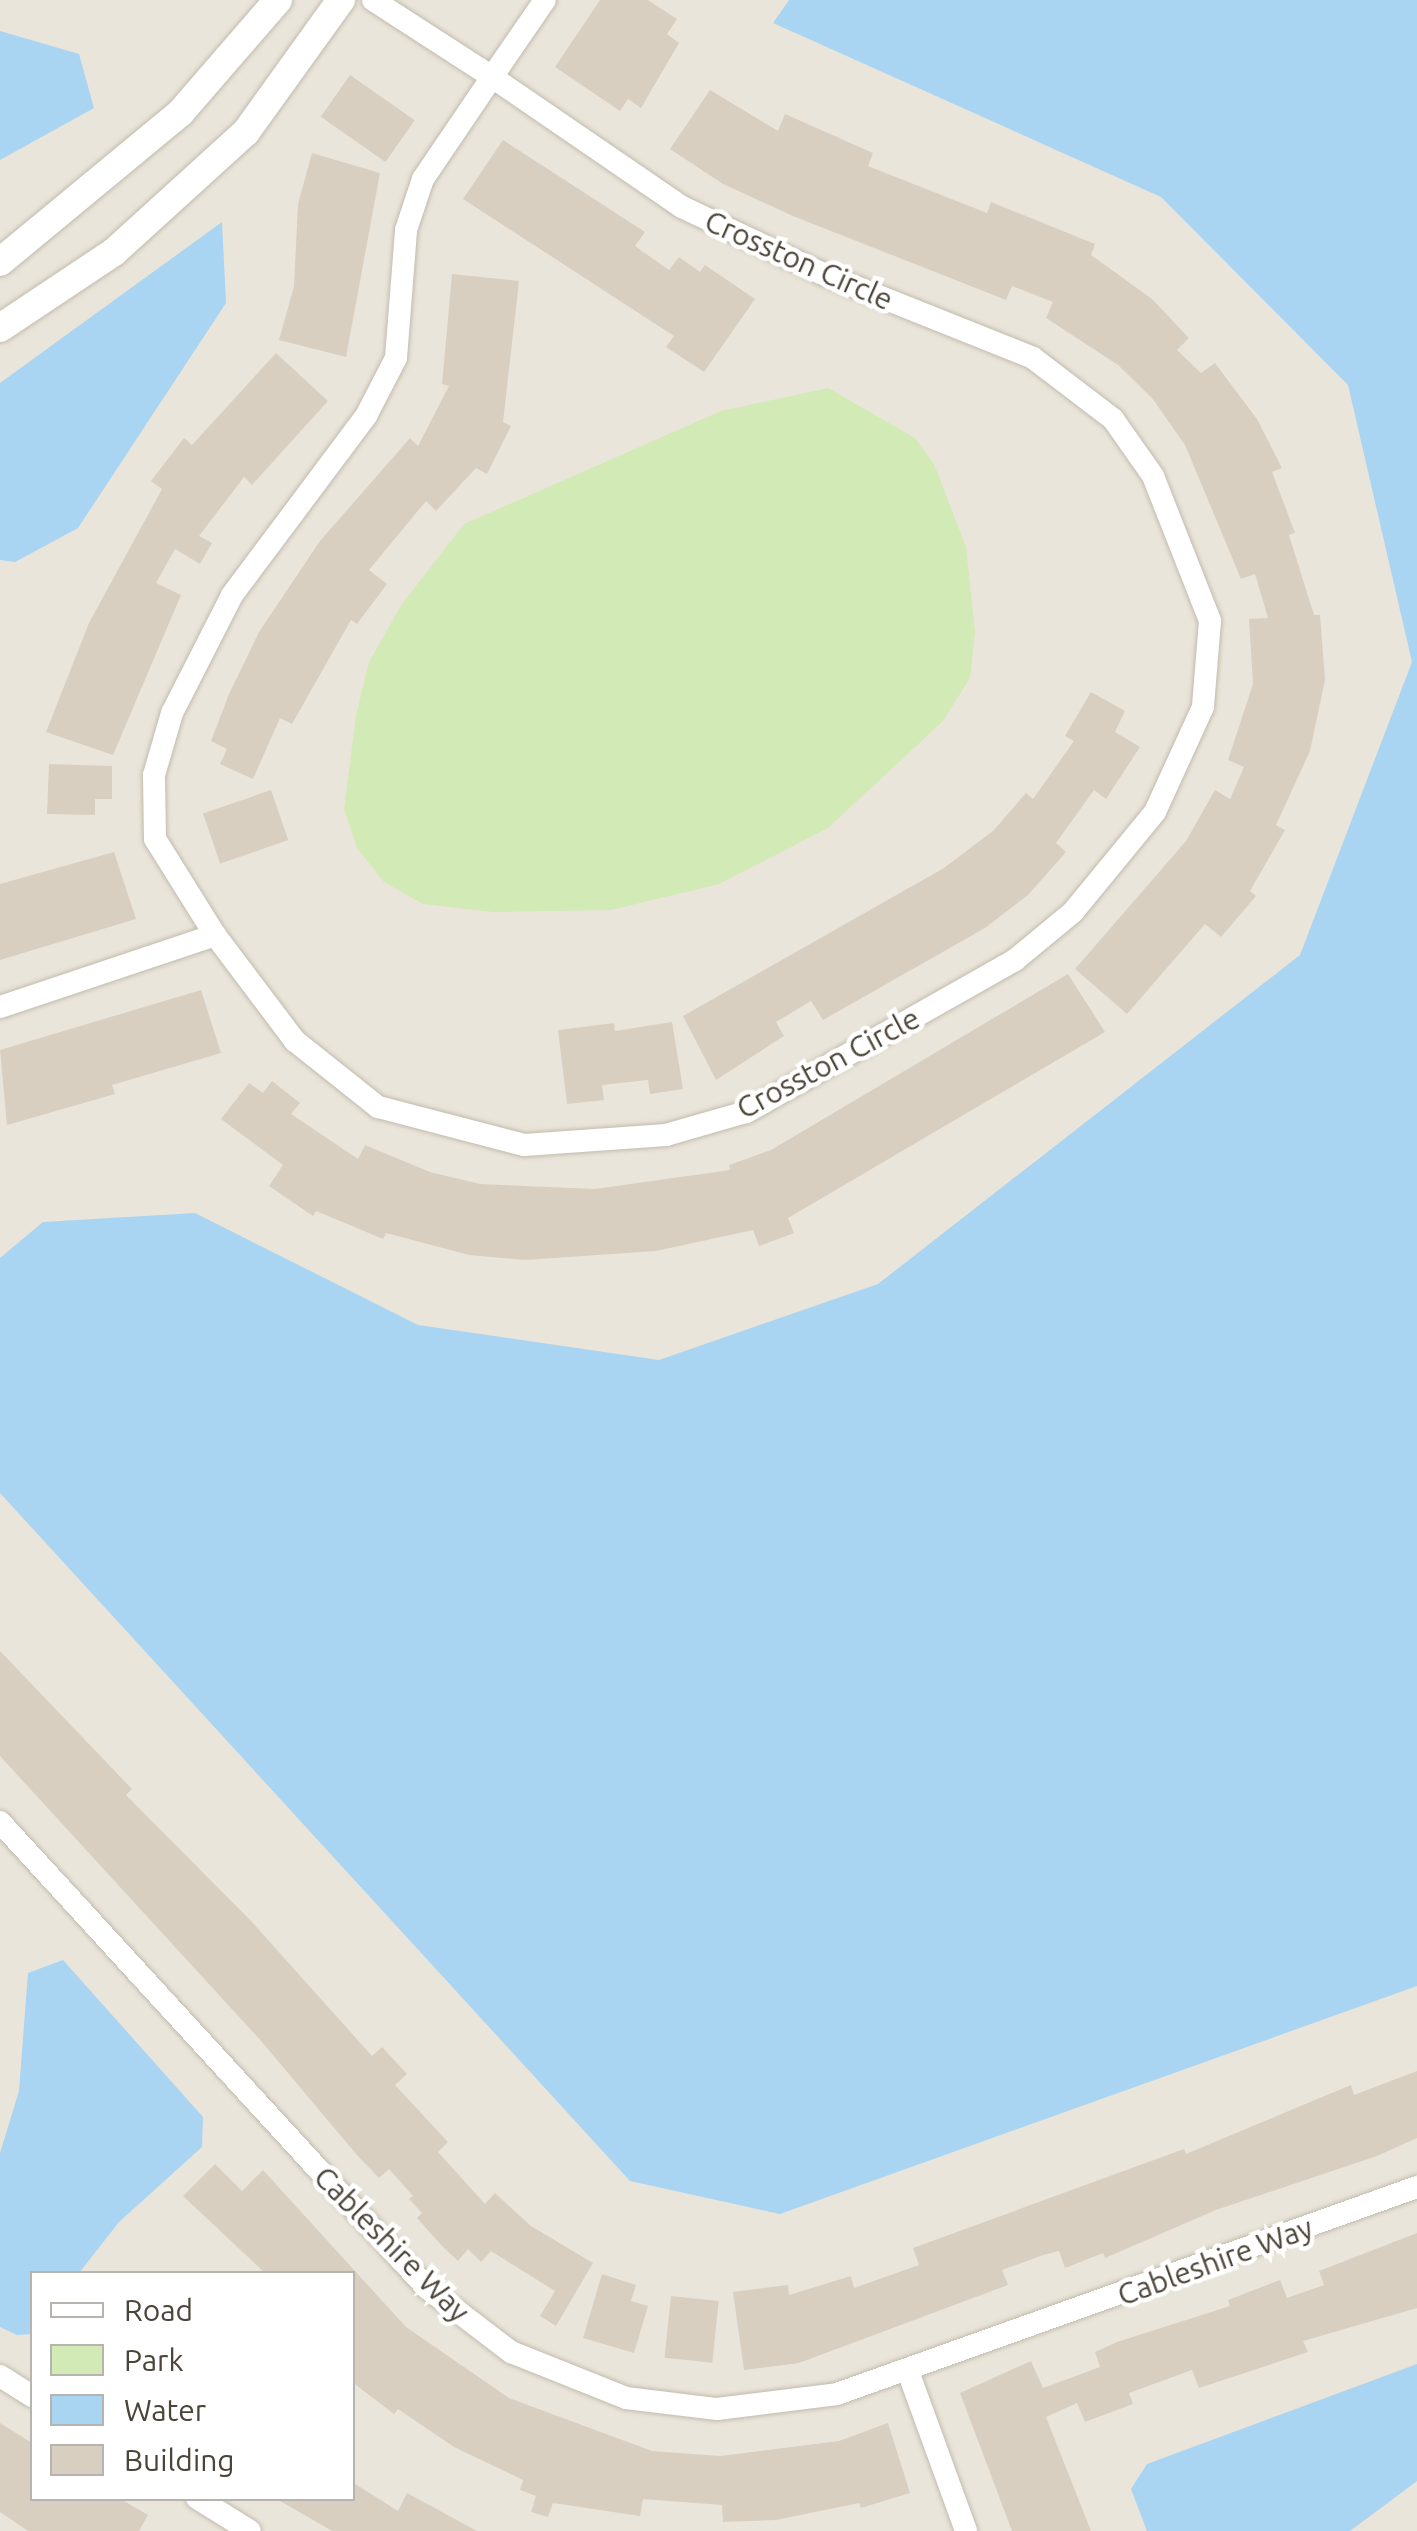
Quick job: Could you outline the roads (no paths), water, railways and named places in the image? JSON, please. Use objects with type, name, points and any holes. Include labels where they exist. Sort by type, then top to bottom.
[{"type":"street","points":[[0,262],[181,112],[278,0]]},
{"type":"street","points":[[0,328],[114,252],[246,132],[342,0]]},
{"type":"street","name":"Crosston Circle","points":[[372,0],[492,77],[682,207],[820,273],[1033,358],[1113,419],[1153,476],[1210,621],[1203,707],[1155,812],[1074,912],[1015,960],[746,1112],[666,1135],[524,1144],[378,1106],[296,1041],[215,934],[155,839],[154,775],[172,713],[232,595],[366,416],[396,358],[406,230],[423,179],[492,77]]},
{"type":"street","points":[[492,77],[545,0]]},
{"type":"street","points":[[0,1007],[215,934]]},
{"type":"street","name":"Cableshire Way","points":[[0,1822],[427,2288],[511,2352],[582,2386],[671,2407],[764,2408],[909,2374],[1417,2187]]},
{"type":"street","points":[[909,2374],[966,2531]]},
{"type":"street","points":[[0,2376],[30,2395]]},
{"type":"street","points":[[203,2501],[250,2531]]},
{"type":"water","points":[[789,0],[1417,0],[1417,1986],[780,2214],[630,2181],[0,1493],[0,1258],[43,1222],[195,1213],[418,1325],[659,1360],[878,1284],[1300,955],[1412,662],[1348,385],[1161,197],[773,23]]},
{"type":"water","points":[[0,31],[79,54],[94,108],[0,160]]},
{"type":"water","points":[[222,222],[226,303],[78,528],[15,562],[0,560],[0,383]]},
{"type":"water","points":[[63,1960],[203,2117],[202,2147],[119,2222],[81,2271],[30,2271],[30,2334],[17,2335],[0,2327],[0,2153],[19,2091],[28,1973]]},
{"type":"water","points":[[1417,2364],[1417,2481],[1350,2531],[1147,2531],[1131,2489],[1147,2464]]}]
